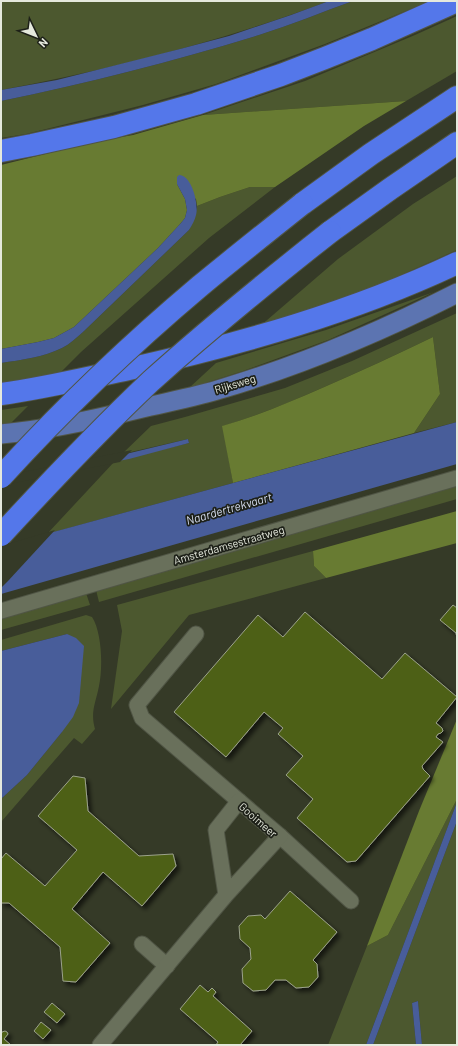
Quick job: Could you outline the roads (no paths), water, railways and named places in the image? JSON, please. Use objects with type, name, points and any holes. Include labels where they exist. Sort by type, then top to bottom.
[{"type":"highway","points":[[1,151],[114,128],[196,104],[281,75],[332,55],[457,1]]},
{"type":"highway","points":[[1,477],[31,444],[97,379],[205,282],[302,204],[371,154],[457,96]]},
{"type":"highway","points":[[1,535],[74,457],[152,381],[234,310],[330,232],[402,180],[457,143]]},
{"type":"highway","points":[[1,394],[80,380],[228,345],[352,306],[402,287],[457,263]]},
{"type":"main road","name":"Rijksweg","points":[[1,434],[22,432],[102,417],[182,399],[263,376],[319,356],[425,309],[457,293]]},
{"type":"street","name":"Amsterdamsestraatweg","points":[[1,612],[457,478]]},
{"type":"street","points":[[196,634],[137,705],[142,718],[239,801]]},
{"type":"street","name":"Gooimeer","points":[[100,1045],[226,895],[280,836],[239,801],[216,830],[226,895]]},
{"type":"street","points":[[280,836],[351,900]]},
{"type":"street","points":[[142,944],[167,966]]},
{"type":"water","points":[[329,1],[353,1],[295,23],[227,45],[131,71],[1,101],[1,90],[57,80],[229,36]]},
{"type":"water","points":[[179,175],[184,176],[188,180],[194,191],[197,210],[194,221],[189,230],[68,345],[40,356],[1,363],[1,349],[54,338],[74,327],[158,248],[185,218],[187,210],[185,199],[177,184],[177,177]]},
{"type":"water","name":"Naardertrekvaart","points":[[457,422],[457,464],[1,594],[1,548],[46,534]]},
{"type":"water","points":[[188,439],[189,443],[129,459],[8,482],[14,476],[130,453]]},
{"type":"water","points":[[67,634],[76,638],[84,646],[79,703],[73,717],[62,732],[27,775],[1,799],[1,651]]},
{"type":"water","points":[[457,802],[457,821],[373,1045],[366,1045]]},
{"type":"water","points":[[418,1001],[422,1045],[416,1045],[412,1003]]}]
